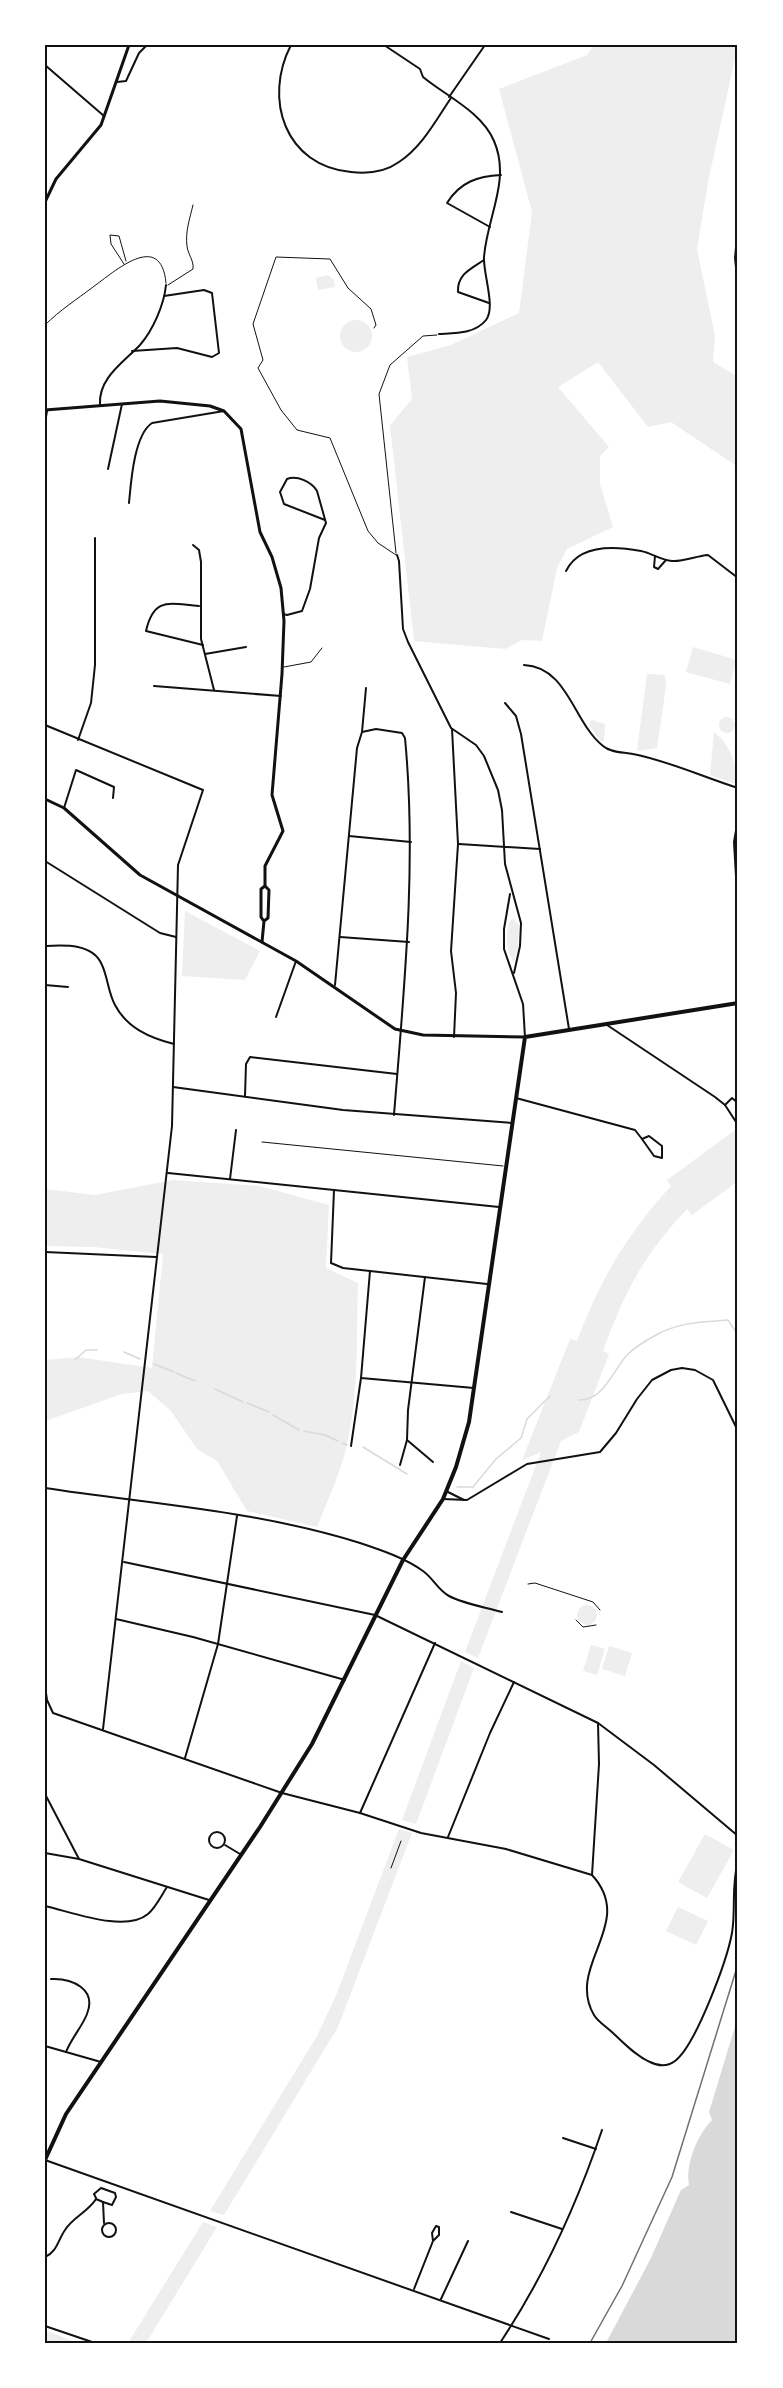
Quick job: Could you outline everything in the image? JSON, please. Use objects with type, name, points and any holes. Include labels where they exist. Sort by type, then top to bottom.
[{"type":"main road","points":[[45,2160],[66,2114],[282,1793],[312,1744],[403,1560],[446,1491],[463,1447],[474,1388],[487,1284],[525,1037],[738,1003]]},
{"type":"street","points":[[45,202],[56,179],[78,155],[104,117],[129,45]]},
{"type":"street","points":[[117,82],[126,81],[139,53],[147,45]]},
{"type":"street","points":[[291,45],[282,67],[278,88],[283,121],[298,146],[311,158],[328,167],[359,173],[381,171],[399,163],[421,142],[485,45]]},
{"type":"street","points":[[384,45],[420,69],[423,77],[485,125],[494,140],[501,175],[484,260],[489,315],[484,323],[469,331],[439,334]]},
{"type":"street","points":[[45,65],[104,117]]},
{"type":"street","points":[[490,227],[447,203],[452,195],[474,178],[501,175]]},
{"type":"street","points":[[738,225],[735,258],[738,286]]},
{"type":"street","points":[[484,260],[464,273],[457,288],[458,292],[467,297],[489,303]]},
{"type":"street","points":[[100,405],[99,397],[106,381],[149,331],[164,296],[166,285]]},
{"type":"street","points":[[132,351],[177,348],[212,357],[219,353],[212,293],[204,290],[164,296]]},
{"type":"street","points":[[45,423],[46,410],[160,401],[210,406],[224,411],[243,433],[255,511],[260,532],[279,576],[284,614],[272,795],[283,831],[266,866],[265,886],[261,889],[261,917],[264,921],[262,943]]},
{"type":"street","points":[[108,469],[122,403]]},
{"type":"street","points":[[129,503],[136,460],[146,427],[152,423],[224,411]]},
{"type":"street","points":[[284,614],[303,611],[310,589],[319,538],[326,530],[326,520],[315,487],[302,480],[287,479],[280,492],[284,504],[326,520]]},
{"type":"street","points":[[78,740],[91,703],[95,665],[95,538]]},
{"type":"street","points":[[193,545],[199,550],[201,562],[199,606],[203,645],[214,690]]},
{"type":"street","points":[[566,571],[569,564],[584,552],[599,548],[640,551],[666,560],[680,561],[708,555],[720,561],[738,578]]},
{"type":"street","points":[[45,554],[45,664]]},
{"type":"street","points":[[397,555],[403,629],[452,728],[458,844],[451,951],[456,993],[454,1036]]},
{"type":"street","points":[[655,556],[654,567],[658,569],[666,560]]},
{"type":"street","points":[[199,606],[165,604],[157,606],[152,612],[146,631],[203,645]]},
{"type":"street","points":[[205,654],[246,647]]},
{"type":"street","points":[[524,665],[539,666],[552,673],[591,733],[604,747],[657,760],[738,788]]},
{"type":"street","points":[[154,686],[280,696]]},
{"type":"street","points":[[335,986],[357,748],[362,732],[366,688]]},
{"type":"street","points":[[505,703],[516,716],[519,727],[569,1029]]},
{"type":"street","points":[[45,725],[203,790],[179,858],[173,1087],[167,1173],[103,1729]]},
{"type":"street","points":[[452,728],[476,745],[491,770],[501,802],[503,847],[510,892],[521,931],[514,973]]},
{"type":"street","points":[[362,732],[365,729],[402,733],[405,740],[411,842],[409,942],[394,1115]]},
{"type":"street","points":[[64,808],[76,770],[114,787],[113,798]]},
{"type":"street","points":[[45,799],[64,808],[140,875],[178,898],[297,961],[400,1031],[454,1036],[525,1037],[523,1004],[504,949],[504,930],[510,892]]},
{"type":"street","points":[[738,819],[734,842],[738,911]]},
{"type":"street","points":[[349,836],[411,842]]},
{"type":"street","points":[[458,844],[540,849]]},
{"type":"street","points":[[45,861],[160,933],[176,937]]},
{"type":"street","points":[[264,921],[268,918],[269,890],[265,886]]},
{"type":"street","points":[[340,937],[409,942]]},
{"type":"street","points":[[45,946],[74,946],[94,955],[102,963],[116,1007],[127,1022],[154,1039],[174,1044]]},
{"type":"street","points":[[276,1017],[297,961]]},
{"type":"street","points":[[45,985],[68,987]]},
{"type":"street","points":[[605,1023],[725,1106],[738,1125]]},
{"type":"street","points":[[244,1097],[246,1064],[250,1057],[254,1056],[337,1069],[397,1074]]},
{"type":"street","points":[[173,1087],[394,1115],[512,1123]]},
{"type":"street","points":[[516,1098],[635,1130],[654,1156],[662,1158],[664,1153],[660,1143],[652,1136],[642,1139]]},
{"type":"street","points":[[725,1106],[732,1098],[738,1103]]},
{"type":"street","points":[[230,1179],[236,1130]]},
{"type":"street","points":[[167,1173],[499,1207]]},
{"type":"street","points":[[334,1190],[330,1260],[343,1268],[487,1284]]},
{"type":"street","points":[[45,1252],[157,1257]]},
{"type":"street","points":[[351,1446],[361,1378],[370,1271]]},
{"type":"street","points":[[400,1465],[407,1440],[425,1276]]},
{"type":"street","points":[[443,1498],[464,1500],[484,1492],[525,1464],[600,1452],[616,1433],[652,1380],[671,1370],[682,1368],[695,1370],[713,1380],[738,1431]]},
{"type":"street","points":[[361,1378],[474,1388]]},
{"type":"street","points":[[407,1440],[433,1462]]},
{"type":"street","points":[[45,1488],[237,1516],[317,1531],[403,1560],[424,1572],[439,1589],[451,1597],[502,1612]]},
{"type":"street","points":[[446,1491],[464,1500]]},
{"type":"street","points":[[185,1758],[218,1644],[237,1516]]},
{"type":"street","points":[[124,1562],[375,1615],[598,1723],[669,1777],[738,1836]]},
{"type":"street","points":[[116,1619],[218,1644],[345,1680]]},
{"type":"street","points":[[360,1813],[435,1643]]},
{"type":"street","points":[[448,1837],[490,1733],[514,1682]]},
{"type":"street","points":[[45,1686],[53,1713],[72,1722],[103,1729],[282,1793],[360,1813],[421,1833],[506,1849],[592,1875],[602,1886],[609,1905],[608,1918],[586,1987],[595,2017],[638,2055],[662,2066],[674,2062],[691,2042],[728,1951],[733,1925],[733,1883],[738,1861]]},
{"type":"street","points":[[592,1875],[598,1723]]},
{"type":"street","points":[[45,1794],[79,1859]]},
{"type":"street","points":[[225,1845],[212,1846],[211,1835],[219,1832],[225,1845],[240,1854]]},
{"type":"street","points":[[45,1853],[79,1859],[210,1900]]},
{"type":"street","points":[[45,1906],[121,1924],[147,1915],[167,1887]]},
{"type":"street","points":[[51,1979],[65,1978],[79,1984],[87,1992],[89,2004],[86,2016],[74,2033],[66,2052]]},
{"type":"street","points":[[45,2046],[101,2062]]},
{"type":"street","points":[[500,2343],[562,2229],[602,2130]]},
{"type":"street","points":[[563,2138],[596,2149]]},
{"type":"street","points":[[45,2160],[549,2338]]},
{"type":"street","points":[[101,2188],[115,2193],[116,2197],[112,2205],[96,2199],[94,2194],[101,2188]]},
{"type":"street","points":[[45,2257],[54,2252],[72,2221],[96,2199]]},
{"type":"street","points":[[103,2202],[102,2235],[114,2237],[116,2228],[104,2223]]},
{"type":"street","points":[[511,2212],[562,2229]]},
{"type":"street","points":[[414,2289],[433,2241]]},
{"type":"street","points":[[441,2299],[468,2241]]},
{"type":"street","points":[[45,2326],[95,2343]]},
{"type":"lane","points":[[45,325],[62,309],[125,263],[142,256],[150,257],[164,269],[166,285],[193,270],[193,261],[188,253],[186,242],[193,205]]},
{"type":"lane","points":[[110,235],[119,236],[125,263],[111,244],[110,235]]},
{"type":"lane","points":[[374,328],[376,325],[371,309],[348,288],[330,259],[276,256],[253,324],[263,360],[258,368],[289,421],[305,434],[330,438],[368,531],[378,543],[397,555]]},
{"type":"lane","points":[[397,555],[379,394],[390,365],[423,336],[439,334]]},
{"type":"lane","points":[[282,667],[311,662],[322,648]]},
{"type":"lane","points":[[262,1142],[505,1166]]},
{"type":"lane","points":[[528,1584],[535,1582],[584,1598],[597,1604],[600,1610]]},
{"type":"lane","points":[[576,1620],[583,1627],[596,1625]]},
{"type":"lane","points":[[391,1868],[401,1841]]},
{"type":"shaded area","points":[[594,45],[738,45],[708,182],[697,249],[715,336],[713,362],[738,377],[738,459],[735,465],[671,422],[648,427],[598,362],[558,387],[609,447],[600,456],[600,484],[613,527],[567,549],[557,568],[542,641],[522,640],[505,649],[414,641],[390,425],[412,399],[407,357],[451,345],[519,313],[532,212],[499,89],[587,55]]},
{"type":"shaded area","points":[[328,275],[334,280],[335,287],[318,290],[316,278]]},
{"type":"shaded area","points":[[356,320],[368,324],[372,336],[368,348],[356,352],[344,348],[340,336],[344,324]]},
{"type":"shaded area","points":[[693,647],[737,660],[730,684],[686,672]]},
{"type":"shaded area","points":[[647,674],[665,675],[666,686],[657,748],[637,751]]},
{"type":"shaded area","points":[[724,717],[730,717],[735,725],[733,731],[724,733],[719,728],[719,722]]},
{"type":"shaded area","points":[[592,720],[605,724],[604,741],[600,741],[589,724]]},
{"type":"shaded area","points":[[714,732],[724,742],[732,756],[738,785],[710,775]]},
{"type":"shaded area","points":[[185,911],[260,951],[245,980],[182,976]]},
{"type":"shaded area","points":[[513,919],[519,925],[518,947],[514,962],[507,943],[509,922]]},
{"type":"shaded area","points":[[735,1130],[738,1135],[738,1181],[692,1215],[687,1209],[658,1243],[637,1275],[619,1310],[603,1351],[609,1354],[579,1432],[561,1441],[478,1658],[465,1652],[541,1452],[522,1460],[570,1339],[577,1341],[595,1298],[616,1259],[641,1222],[671,1186],[667,1180]]},
{"type":"shaded area","points":[[173,1180],[259,1186],[329,1205],[326,1268],[358,1283],[357,1352],[354,1399],[347,1444],[317,1527],[247,1511],[217,1461],[197,1449],[171,1411],[148,1391],[122,1394],[45,1421],[45,1360],[78,1357],[152,1368],[163,1254],[93,1247],[45,1246],[45,1189],[95,1195]]},
{"type":"shaded area","points":[[587,1605],[594,1608],[597,1615],[594,1622],[587,1625],[580,1622],[577,1615],[580,1608]]},
{"type":"shaded area","points":[[591,1645],[605,1649],[597,1675],[583,1671]]},
{"type":"shaded area","points":[[609,1646],[632,1653],[625,1676],[602,1669]]},
{"type":"shaded area","points":[[461,1661],[474,1668],[416,1824],[402,1820]]},
{"type":"shaded area","points":[[399,1829],[412,1833],[338,2027],[224,2215],[210,2211],[317,2036],[337,1993]]},
{"type":"shaded area","points":[[705,1834],[734,1850],[707,1898],[678,1882]]},
{"type":"shaded area","points":[[678,1907],[708,1921],[696,1945],[666,1931]]},
{"type":"shaded area","points":[[738,2017],[738,2343],[606,2343],[650,2260],[681,2190],[689,2185],[691,2159],[698,2141],[712,2120],[709,2112]]},
{"type":"shaded area","points":[[203,2222],[217,2227],[146,2343],[128,2343]]},
{"type":"shaded area","points":[[45,2332],[50,2332],[78,2343],[45,2343]]},
{"type":"waterway","points":[[579,1400],[588,1399],[602,1390],[628,1354],[641,1344],[673,1327],[728,1320],[738,1335]]},
{"type":"waterway","points":[[75,1360],[86,1350],[97,1350]]},
{"type":"waterway","points":[[124,1352],[140,1359]]},
{"type":"waterway","points":[[154,1364],[174,1372]]},
{"type":"waterway","points":[[176,1373],[195,1381]]},
{"type":"waterway","points":[[215,1389],[243,1402]]},
{"type":"waterway","points":[[457,1487],[473,1487],[496,1459],[521,1438],[527,1419],[550,1396]]},
{"type":"waterway","points":[[247,1403],[269,1412]]},
{"type":"waterway","points":[[273,1415],[299,1430]]},
{"type":"waterway","points":[[304,1431],[325,1435],[338,1441]]},
{"type":"waterway","points":[[342,1443],[347,1445]]},
{"type":"waterway","points":[[363,1447],[407,1474]]},
{"type":"railway","points":[[590,2343],[622,2286],[672,2177],[738,1964]]}]
